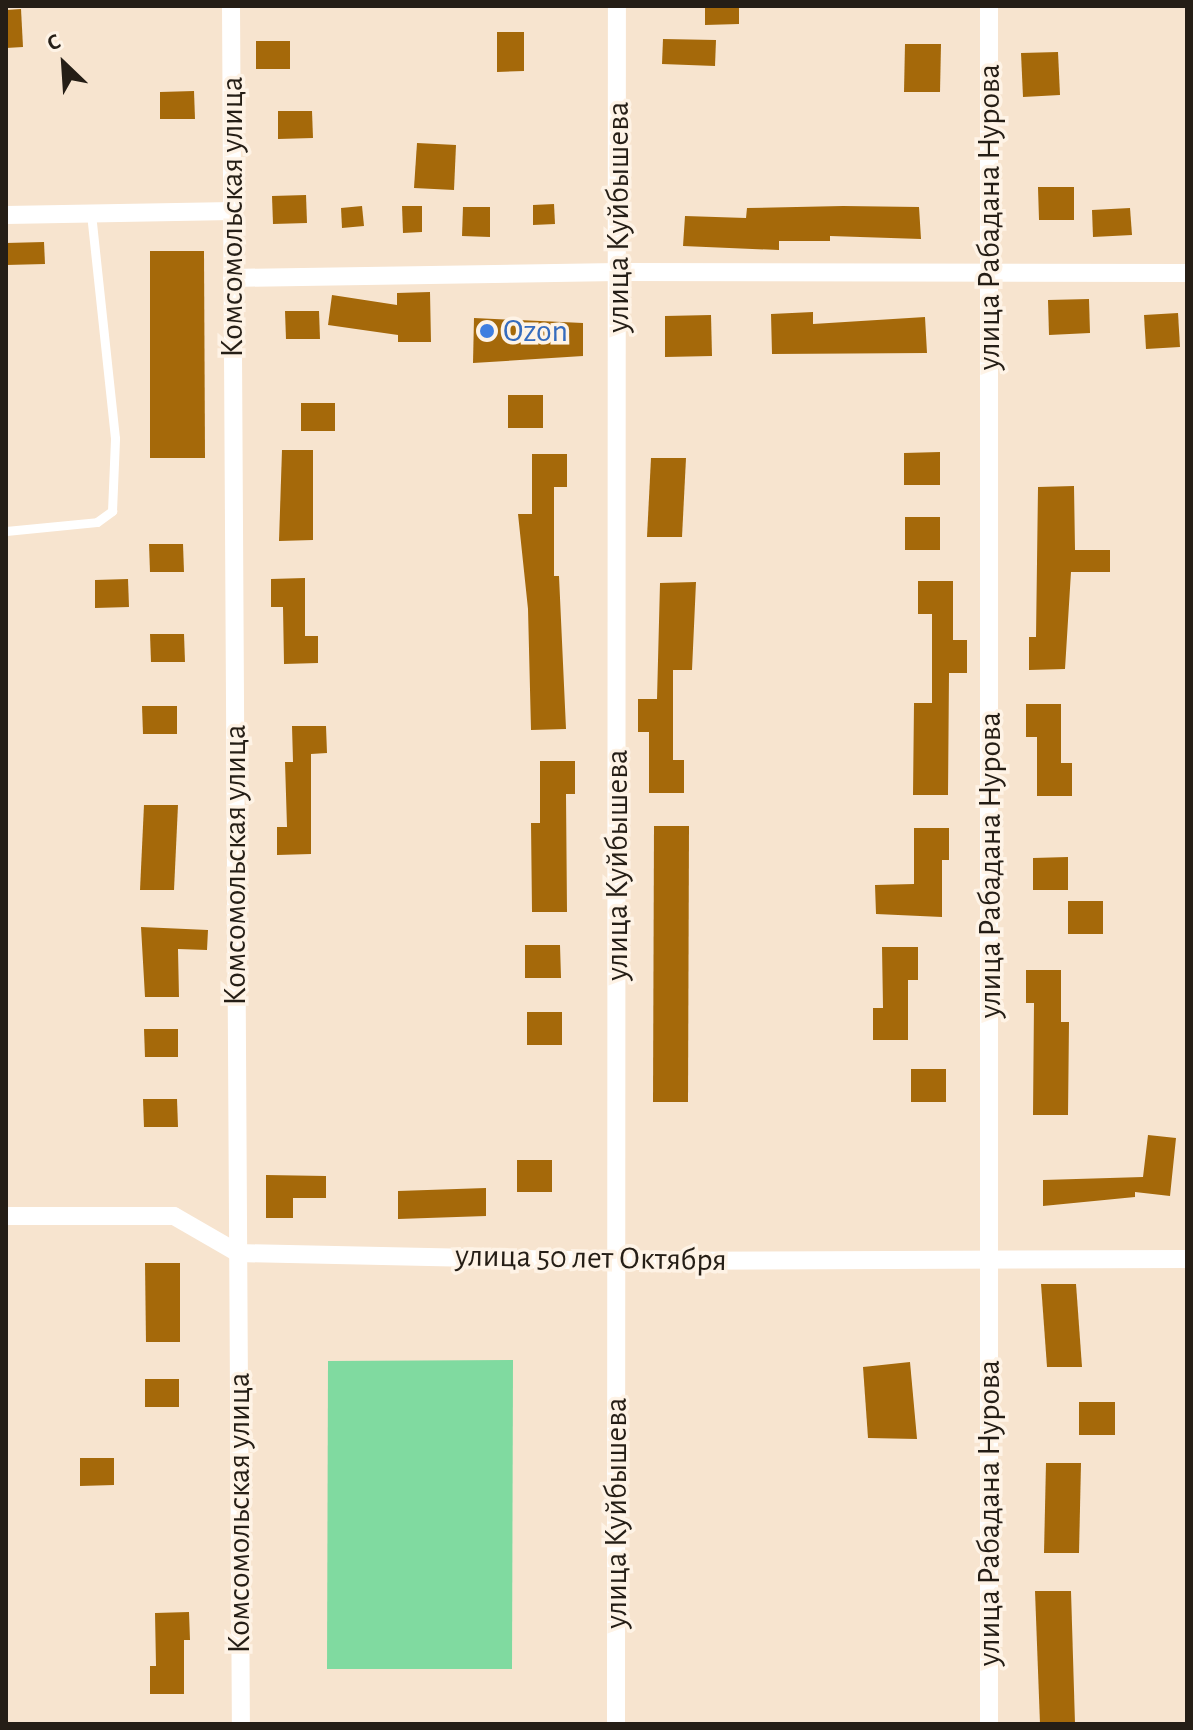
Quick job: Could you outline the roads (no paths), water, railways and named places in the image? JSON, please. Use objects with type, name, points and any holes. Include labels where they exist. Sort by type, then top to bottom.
[{"type":"street","name":"Комсомольская улица","points":[[231,6],[241,1724]]},
{"type":"street","name":"улица Куйбышева","points":[[616,1724],[617,6]]},
{"type":"street","name":"улица Рабадана Нурова","points":[[989,6],[989,1724]]},
{"type":"street","points":[[6,215],[233,211]]},
{"type":"street","points":[[232,278],[618,272],[1187,273]]},
{"type":"street","name":"улица 50 лет Октября","points":[[6,1216],[174,1216],[238,1253],[617,1261],[1187,1259]]},
{"type":"lane","points":[[6,531],[97,522],[112,511],[115,438],[91,215]]},
{"type":"place","name":"Ozon","points":[[487,331]]}]
